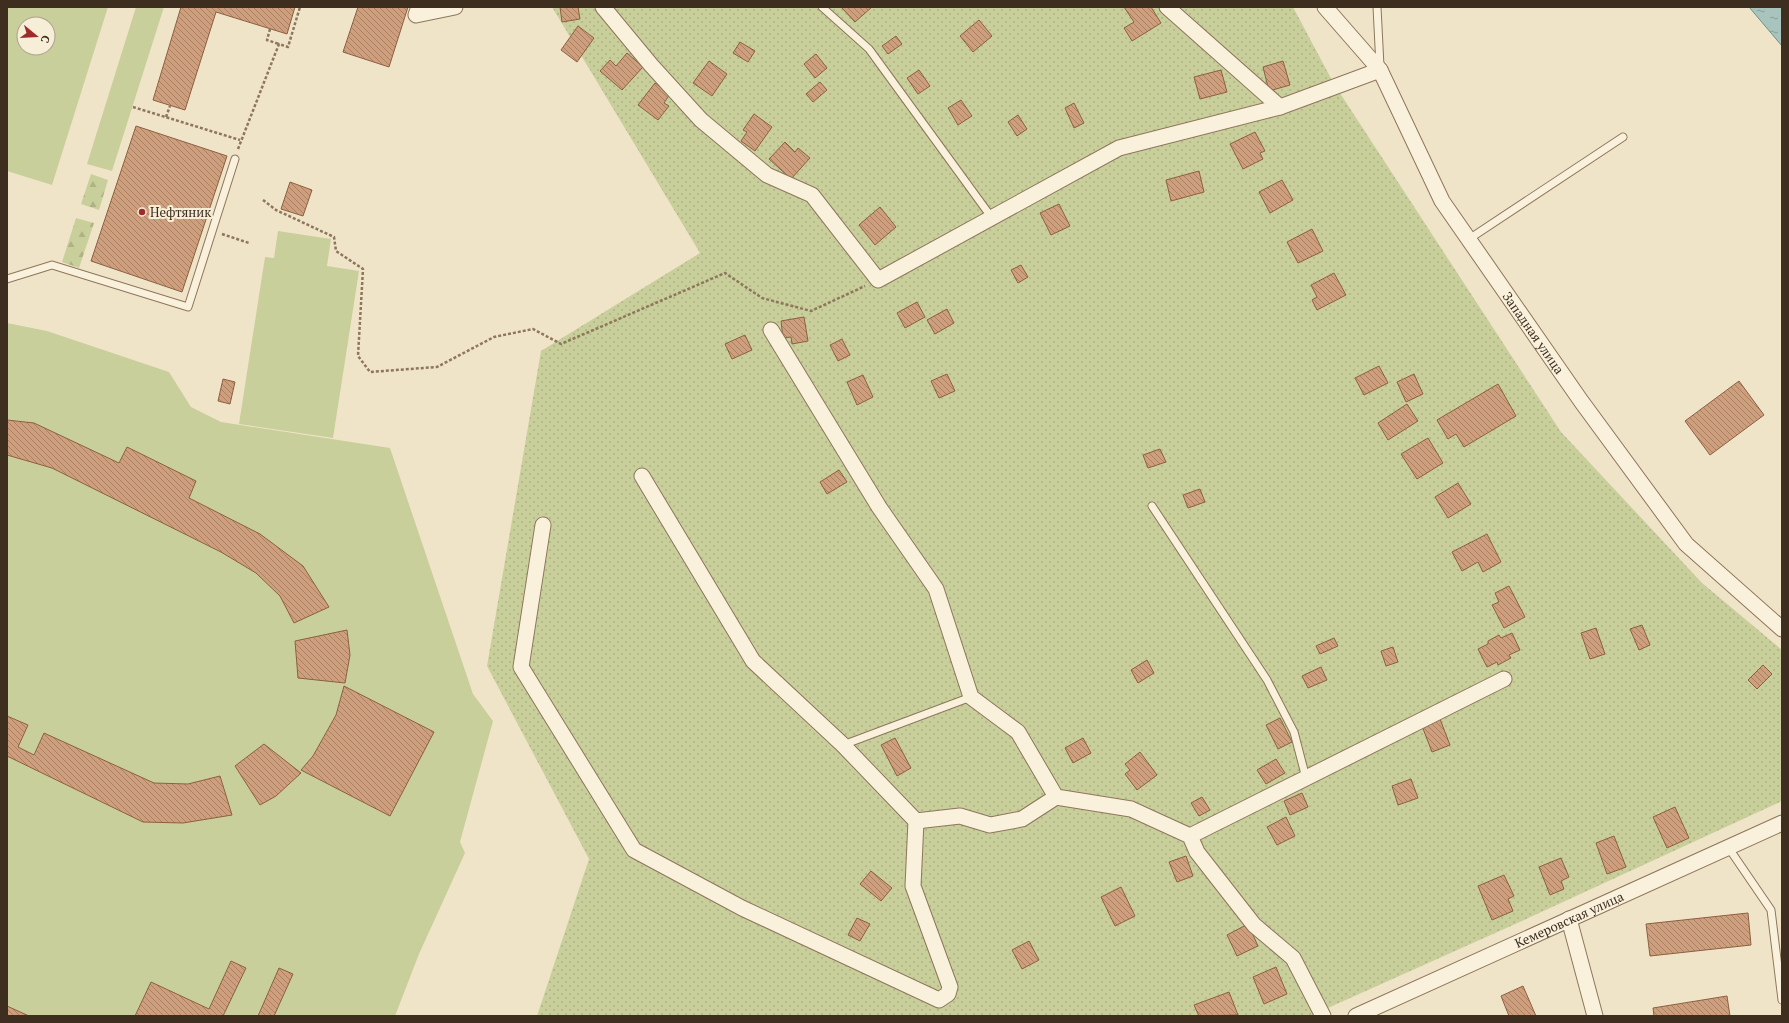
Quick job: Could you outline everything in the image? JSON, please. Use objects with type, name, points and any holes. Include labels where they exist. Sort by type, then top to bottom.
[{"type":"street","points":[[419,7],[416,16],[455,7]]},
{"type":"street","points":[[603,7],[651,65],[701,120],[767,174],[812,195],[878,280],[1119,148],[1280,107],[1380,70]]},
{"type":"street","points":[[1167,7],[1280,107]]},
{"type":"street","name":"Западная улица","points":[[1325,7],[1380,70],[1442,201],[1582,401],[1686,544],[1782,629]]},
{"type":"street","points":[[771,330],[880,507],[936,589],[971,697],[1018,732],[1056,797]]},
{"type":"street","points":[[543,525],[521,667],[634,850],[742,908],[940,1000],[948,994],[950,987],[913,886],[916,820],[843,745],[753,661],[642,476]]},
{"type":"street","points":[[1190,836],[1504,679]]},
{"type":"street","points":[[916,820],[960,816],[990,825],[1022,819],[1056,797],[1131,809],[1190,836],[1196,852],[1254,925],[1293,958],[1323,1016]]},
{"type":"street","name":"Кемеровская улица","points":[[1356,1016],[1782,823]]},
{"type":"street","points":[[1570,919],[1595,1016]]},
{"type":"lane","points":[[822,7],[869,50],[992,218]]},
{"type":"lane","points":[[1377,7],[1380,70]]},
{"type":"lane","points":[[1469,239],[1623,137]]},
{"type":"lane","points":[[7,279],[52,265],[188,307],[213,231],[234,159]]},
{"type":"lane","points":[[1152,506],[1267,680],[1294,732],[1306,778]]},
{"type":"lane","points":[[843,745],[971,697]]},
{"type":"lane","points":[[1728,847],[1771,910],[1782,1000]]},
{"type":"path","points":[[270,29],[267,40],[288,47],[300,7]]},
{"type":"path","points":[[234,159],[240,140],[279,44]]},
{"type":"path","points":[[166,117],[170,106]]},
{"type":"path","points":[[133,107],[240,140]]},
{"type":"path","points":[[263,200],[276,210],[334,237],[336,251],[363,268],[358,356],[370,372],[437,367],[494,337],[533,329],[561,344],[725,273],[762,298],[811,312],[878,280]]},
{"type":"path","points":[[213,231],[249,243]]},
{"type":"green space","points":[[7,7],[108,7],[52,185],[7,171]]},
{"type":"green space","points":[[136,7],[164,7],[112,171],[87,164]]},
{"type":"green space","points":[[552,7],[1293,7],[1334,84],[1561,432],[1702,583],[1782,650],[1782,801],[1522,921],[1310,1016],[537,1016],[589,859],[487,666],[541,351],[700,253]]},
{"type":"green space","points":[[91,174],[108,180],[99,210],[81,204]]},
{"type":"green space","points":[[76,218],[94,223],[79,268],[62,262]]},
{"type":"green space","points":[[278,231],[331,239],[327,266],[359,271],[333,438],[239,424],[265,257],[274,258]]},
{"type":"green space","points":[[7,323],[47,331],[169,372],[191,407],[221,422],[390,448],[473,694],[493,721],[460,842],[465,853],[419,954],[395,1016],[7,1016]]},
{"type":"water","points":[[1749,7],[1782,7],[1782,46]]},
{"type":"building","points":[[181,7],[295,7],[287,34],[216,12],[185,110],[153,100]]},
{"type":"building","points":[[358,7],[408,7],[389,67],[343,52]]},
{"type":"building","points":[[560,7],[578,7],[580,19],[562,22]]},
{"type":"building","points":[[841,7],[872,7],[855,22]]},
{"type":"building","points":[[1124,7],[1151,7],[1161,23],[1132,41],[1124,28],[1134,22]]},
{"type":"building","points":[[979,20],[992,36],[973,52],[960,36]]},
{"type":"building","points":[[578,26],[594,38],[577,62],[561,50]]},
{"type":"building","points":[[896,36],[902,44],[888,54],[882,46]]},
{"type":"building","points":[[740,42],[755,51],[748,62],[733,53]]},
{"type":"building","points":[[627,53],[643,67],[622,90],[600,71],[610,60],[616,66]]},
{"type":"building","points":[[816,54],[827,68],[815,78],[804,64]]},
{"type":"building","points":[[709,61],[727,74],[712,96],[693,83]]},
{"type":"building","points":[[1283,61],[1290,85],[1269,91],[1263,67]]},
{"type":"building","points":[[919,70],[930,86],[918,94],[907,78]]},
{"type":"building","points":[[1221,70],[1227,92],[1200,99],[1194,77]]},
{"type":"building","points":[[820,82],[827,90],[813,102],[806,94]]},
{"type":"building","points":[[655,83],[670,94],[664,103],[669,106],[658,120],[638,105]]},
{"type":"building","points":[[961,100],[972,116],[958,125],[948,108]]},
{"type":"building","points":[[1074,103],[1084,123],[1074,128],[1065,108]]},
{"type":"building","points":[[754,114],[772,127],[755,151],[741,141],[747,132],[743,130]]},
{"type":"building","points":[[1018,115],[1027,129],[1017,136],[1008,122]]},
{"type":"building","name":"Нефтяник","points":[[136,126],[227,156],[182,292],[91,261]]},
{"type":"building","points":[[1255,132],[1265,151],[1260,153],[1263,159],[1243,169],[1230,144]]},
{"type":"building","points":[[785,142],[795,152],[798,148],[810,158],[791,179],[769,159]]},
{"type":"building","points":[[1199,171],[1204,192],[1171,201],[1166,180]]},
{"type":"building","points":[[1282,180],[1293,200],[1270,213],[1259,192]]},
{"type":"building","points":[[290,182],[312,190],[303,216],[281,209]]},
{"type":"building","points":[[1059,204],[1070,226],[1051,235],[1040,213]]},
{"type":"building","points":[[880,207],[896,227],[875,245],[859,225]]},
{"type":"building","points":[[1312,229],[1323,251],[1298,263],[1287,242]]},
{"type":"building","points":[[1021,265],[1028,277],[1018,283],[1011,270]]},
{"type":"building","points":[[1334,273],[1346,295],[1317,310],[1312,300],[1317,297],[1311,285]]},
{"type":"building","points":[[917,302],[925,317],[905,328],[897,313]]},
{"type":"building","points":[[947,309],[954,323],[935,334],[927,320]]},
{"type":"building","points":[[804,317],[808,341],[792,344],[791,337],[783,338],[781,321]]},
{"type":"building","points":[[745,335],[752,350],[732,359],[725,344]]},
{"type":"building","points":[[842,339],[850,355],[838,361],[830,345]]},
{"type":"building","points":[[1379,366],[1388,383],[1364,395],[1355,378]]},
{"type":"building","points":[[947,374],[955,391],[939,398],[931,381]]},
{"type":"building","points":[[1414,374],[1423,394],[1406,402],[1397,382]]},
{"type":"building","points":[[863,375],[873,397],[857,405],[847,382]]},
{"type":"building","points":[[223,379],[235,382],[230,404],[218,401]]},
{"type":"building","points":[[1739,381],[1764,415],[1710,455],[1685,421]]},
{"type":"building","points":[[1498,384],[1516,416],[1464,447],[1456,434],[1448,439],[1437,420]]},
{"type":"building","points":[[1407,404],[1418,421],[1388,440],[1378,423]]},
{"type":"building","points":[[7,420],[34,423],[119,463],[127,447],[196,481],[189,498],[260,534],[303,566],[329,607],[294,623],[280,596],[256,573],[221,552],[52,468],[7,455]]},
{"type":"building","points":[[1428,438],[1443,463],[1417,479],[1401,454]]},
{"type":"building","points":[[1160,449],[1166,462],[1148,468],[1143,455]]},
{"type":"building","points":[[839,470],[847,482],[827,494],[820,482]]},
{"type":"building","points":[[1458,483],[1471,504],[1448,518],[1435,497]]},
{"type":"building","points":[[1200,489],[1205,502],[1188,508],[1183,495]]},
{"type":"building","points":[[1487,534],[1501,562],[1483,572],[1478,562],[1462,571],[1452,552]]},
{"type":"building","points":[[1509,586],[1525,617],[1504,628],[1492,605],[1499,602],[1495,593]]},
{"type":"building","points":[[1642,625],[1650,645],[1639,650],[1630,629]]},
{"type":"building","points":[[1596,628],[1605,654],[1590,659],[1581,633]]},
{"type":"building","points":[[347,630],[350,655],[345,683],[298,678],[295,641]]},
{"type":"building","points":[[1512,633],[1520,650],[1509,655],[1511,658],[1498,665],[1497,662],[1487,667],[1478,649],[1488,644],[1488,641],[1499,635],[1501,638]]},
{"type":"building","points":[[1334,638],[1338,646],[1320,654],[1316,646]]},
{"type":"building","points":[[1393,647],[1398,662],[1386,666],[1381,651]]},
{"type":"building","points":[[1147,660],[1154,673],[1138,683],[1131,670]]},
{"type":"building","points":[[1763,665],[1772,674],[1757,689],[1748,680]]},
{"type":"building","points":[[1321,667],[1327,680],[1308,688],[1302,676]]},
{"type":"building","points":[[344,686],[434,732],[390,816],[301,770],[313,756],[336,715]]},
{"type":"building","points":[[7,716],[28,725],[18,747],[34,755],[44,733],[154,783],[188,784],[220,776],[232,815],[183,823],[143,822],[7,756]]},
{"type":"building","points":[[1280,718],[1292,742],[1278,749],[1266,725]]},
{"type":"building","points":[[1440,719],[1450,745],[1432,752],[1422,726]]},
{"type":"building","points":[[895,738],[911,768],[897,776],[881,745]]},
{"type":"building","points":[[1083,738],[1091,753],[1073,763],[1065,748]]},
{"type":"building","points":[[264,744],[301,773],[276,796],[260,805],[235,766]]},
{"type":"building","points":[[1140,752],[1157,775],[1137,790],[1125,774],[1130,770],[1125,764]]},
{"type":"building","points":[[1276,759],[1285,773],[1266,784],[1257,770]]},
{"type":"building","points":[[1411,779],[1418,798],[1398,805],[1392,786]]},
{"type":"building","points":[[1302,793],[1308,807],[1290,815],[1284,801]]},
{"type":"building","points":[[1202,797],[1210,810],[1199,816],[1191,803]]},
{"type":"building","points":[[1675,807],[1689,838],[1667,848],[1653,817]]},
{"type":"building","points":[[1286,817],[1295,836],[1277,845],[1267,827]]},
{"type":"building","points":[[1614,836],[1626,867],[1607,874],[1596,843]]},
{"type":"building","points":[[1186,856],[1193,876],[1177,882],[1169,862]]},
{"type":"building","points":[[1561,858],[1569,877],[1561,881],[1564,889],[1550,895],[1539,867]]},
{"type":"building","points":[[871,871],[892,888],[881,901],[860,884]]},
{"type":"building","points":[[1504,875],[1514,896],[1508,899],[1513,911],[1492,920],[1478,886]]},
{"type":"building","points":[[1121,887],[1135,916],[1115,926],[1101,897]]},
{"type":"building","points":[[1748,913],[1751,945],[1650,956],[1646,924]]},
{"type":"building","points":[[857,918],[870,924],[860,941],[848,935]]},
{"type":"building","points":[[1248,924],[1258,946],[1237,956],[1227,935]]},
{"type":"building","points":[[1029,941],[1039,960],[1022,969],[1012,950]]},
{"type":"building","points":[[231,961],[246,968],[223,1016],[135,1016],[151,982],[209,1009]]},
{"type":"building","points":[[1276,967],[1287,994],[1264,1004],[1253,977]]},
{"type":"building","points":[[279,968],[293,974],[274,1016],[258,1016]]},
{"type":"building","points":[[1523,986],[1536,1016],[1509,1016],[1501,996]]},
{"type":"building","points":[[1229,992],[1238,1015],[1199,1016],[1194,1005]]},
{"type":"building","points":[[1727,996],[1730,1016],[1654,1016],[1653,1008]]},
{"type":"building","points":[[7,1006],[29,1016],[7,1016]]},
{"type":"place","name":"Нефтяник","points":[[142,212]]}]
